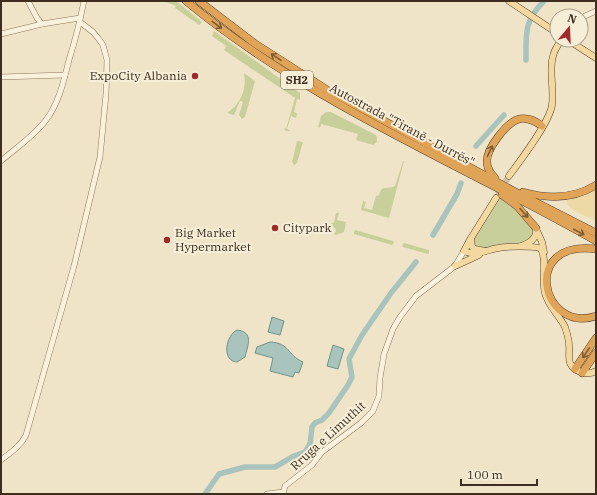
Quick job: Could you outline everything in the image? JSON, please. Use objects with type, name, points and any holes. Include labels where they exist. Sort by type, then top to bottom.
[{"type":"highway","name":"Autostrada \"Tiranë - Durrës\"","points":[[186,1],[231,36],[298,80],[351,111],[596,241]]},
{"type":"highway","name":"Autostrada \"Tiranë - Durrës\"","points":[[199,1],[254,43],[314,82],[510,189],[596,233]]},
{"type":"highway","points":[[502,184],[491,173],[487,166],[488,156],[492,146],[509,125],[517,120],[528,119],[542,126]]},
{"type":"highway","points":[[471,174],[517,206],[536,228]]},
{"type":"highway","points":[[510,189],[540,196],[564,197],[579,194],[596,185]]},
{"type":"highway","points":[[596,249],[574,248],[562,253],[556,258],[548,269],[546,283],[552,301],[562,312],[577,318],[585,319],[596,316]]},
{"type":"highway","points":[[575,369],[596,338]]},
{"type":"highway","points":[[582,373],[596,353]]},
{"type":"main road","points":[[509,1],[549,27]]},
{"type":"main road","points":[[510,176],[548,116],[552,106],[552,60],[556,48]]},
{"type":"main road","points":[[580,48],[596,58]]},
{"type":"main road","points":[[481,254],[473,254],[464,251],[496,198]]},
{"type":"main road","points":[[471,238],[471,245],[475,249],[484,251],[507,246],[522,246],[533,240],[536,228]]},
{"type":"main road","points":[[536,228],[542,242],[544,255],[544,292],[550,305],[566,329],[569,344],[569,362],[575,369],[582,373],[588,374],[596,371]]},
{"type":"main road","points":[[514,246],[540,248],[544,255]]},
{"type":"main road","points":[[455,266],[491,250]]},
{"type":"street","points":[[28,1],[42,24]]},
{"type":"street","points":[[1,161],[46,120],[58,97],[65,76],[84,1]]},
{"type":"street","points":[[1,34],[42,24],[80,20],[93,32],[103,45],[107,60],[106,94],[100,157],[74,266],[24,441],[1,460]]},
{"type":"street","points":[[1,77],[65,76]]},
{"type":"street","name":"Rruga e Limuthit","points":[[283,493],[285,486],[312,465],[322,452],[361,423],[373,411],[379,396],[384,354],[393,329],[400,316],[416,296],[455,266],[464,251]]},
{"type":"street","points":[[267,494],[283,493]]},
{"type":"green space","points":[[164,1],[176,1],[202,22],[199,25],[175,8],[176,6]]},
{"type":"green space","points":[[214,31],[300,93],[300,100],[297,99],[294,112],[297,113],[296,118],[291,116],[287,129],[291,131],[286,131],[283,128],[286,129],[295,98],[224,50],[226,46],[212,36]]},
{"type":"green space","points":[[244,73],[255,81],[245,117],[242,119],[239,115],[243,102],[240,101],[234,115],[227,113],[236,105],[242,96],[245,85]]},
{"type":"green space","points":[[326,112],[331,112],[376,135],[377,142],[373,145],[356,140],[358,134],[321,124],[320,128],[318,127],[321,116]]},
{"type":"green space","points":[[297,141],[303,142],[297,163],[294,165],[292,162]]},
{"type":"green space","points":[[403,161],[389,218],[361,210],[363,201],[366,202],[364,208],[372,210],[376,196],[379,195],[381,190],[395,186]]},
{"type":"green space","points":[[500,198],[514,209],[534,231],[533,236],[527,241],[519,244],[499,244],[483,249],[476,247],[474,239]]},
{"type":"green space","points":[[336,213],[339,213],[337,220],[346,222],[344,232],[336,235],[334,234],[336,231],[335,228],[329,225],[334,222]]},
{"type":"green space","points":[[355,230],[393,241],[394,243],[392,245],[354,234]]},
{"type":"green space","points":[[404,243],[429,250],[429,253],[403,247],[402,245]]},
{"type":"sand","points":[[596,188],[596,221],[578,213],[567,204],[566,200]]},
{"type":"water","points":[[272,317],[284,321],[280,335],[268,332]]},
{"type":"water","points":[[237,330],[246,333],[248,340],[245,357],[237,362],[232,361],[229,357],[227,348],[230,337]]},
{"type":"water","points":[[270,342],[277,343],[285,347],[303,362],[299,373],[295,372],[293,377],[270,371],[273,358],[255,353],[257,347]]},
{"type":"water","points":[[333,345],[344,349],[338,369],[327,366]]},
{"type":"waterway","points":[[526,60],[526,35],[530,21],[537,8],[544,1]]},
{"type":"waterway","points":[[476,146],[504,115]]},
{"type":"waterway","points":[[433,235],[457,194],[461,183]]},
{"type":"waterway","points":[[205,494],[219,474],[245,467],[275,467],[294,456],[305,452],[310,444],[312,427],[329,413],[352,377],[349,359],[362,335],[391,293],[416,262]]},
{"type":"tunnel","points":[[496,198],[509,176]]},
{"type":"place","name":"ExpoCity Albania","points":[[195,76]]},
{"type":"place","name":"Citypark","points":[[275,228]]},
{"type":"place","name":"Big Market Hypermarket","points":[[167,240]]}]
